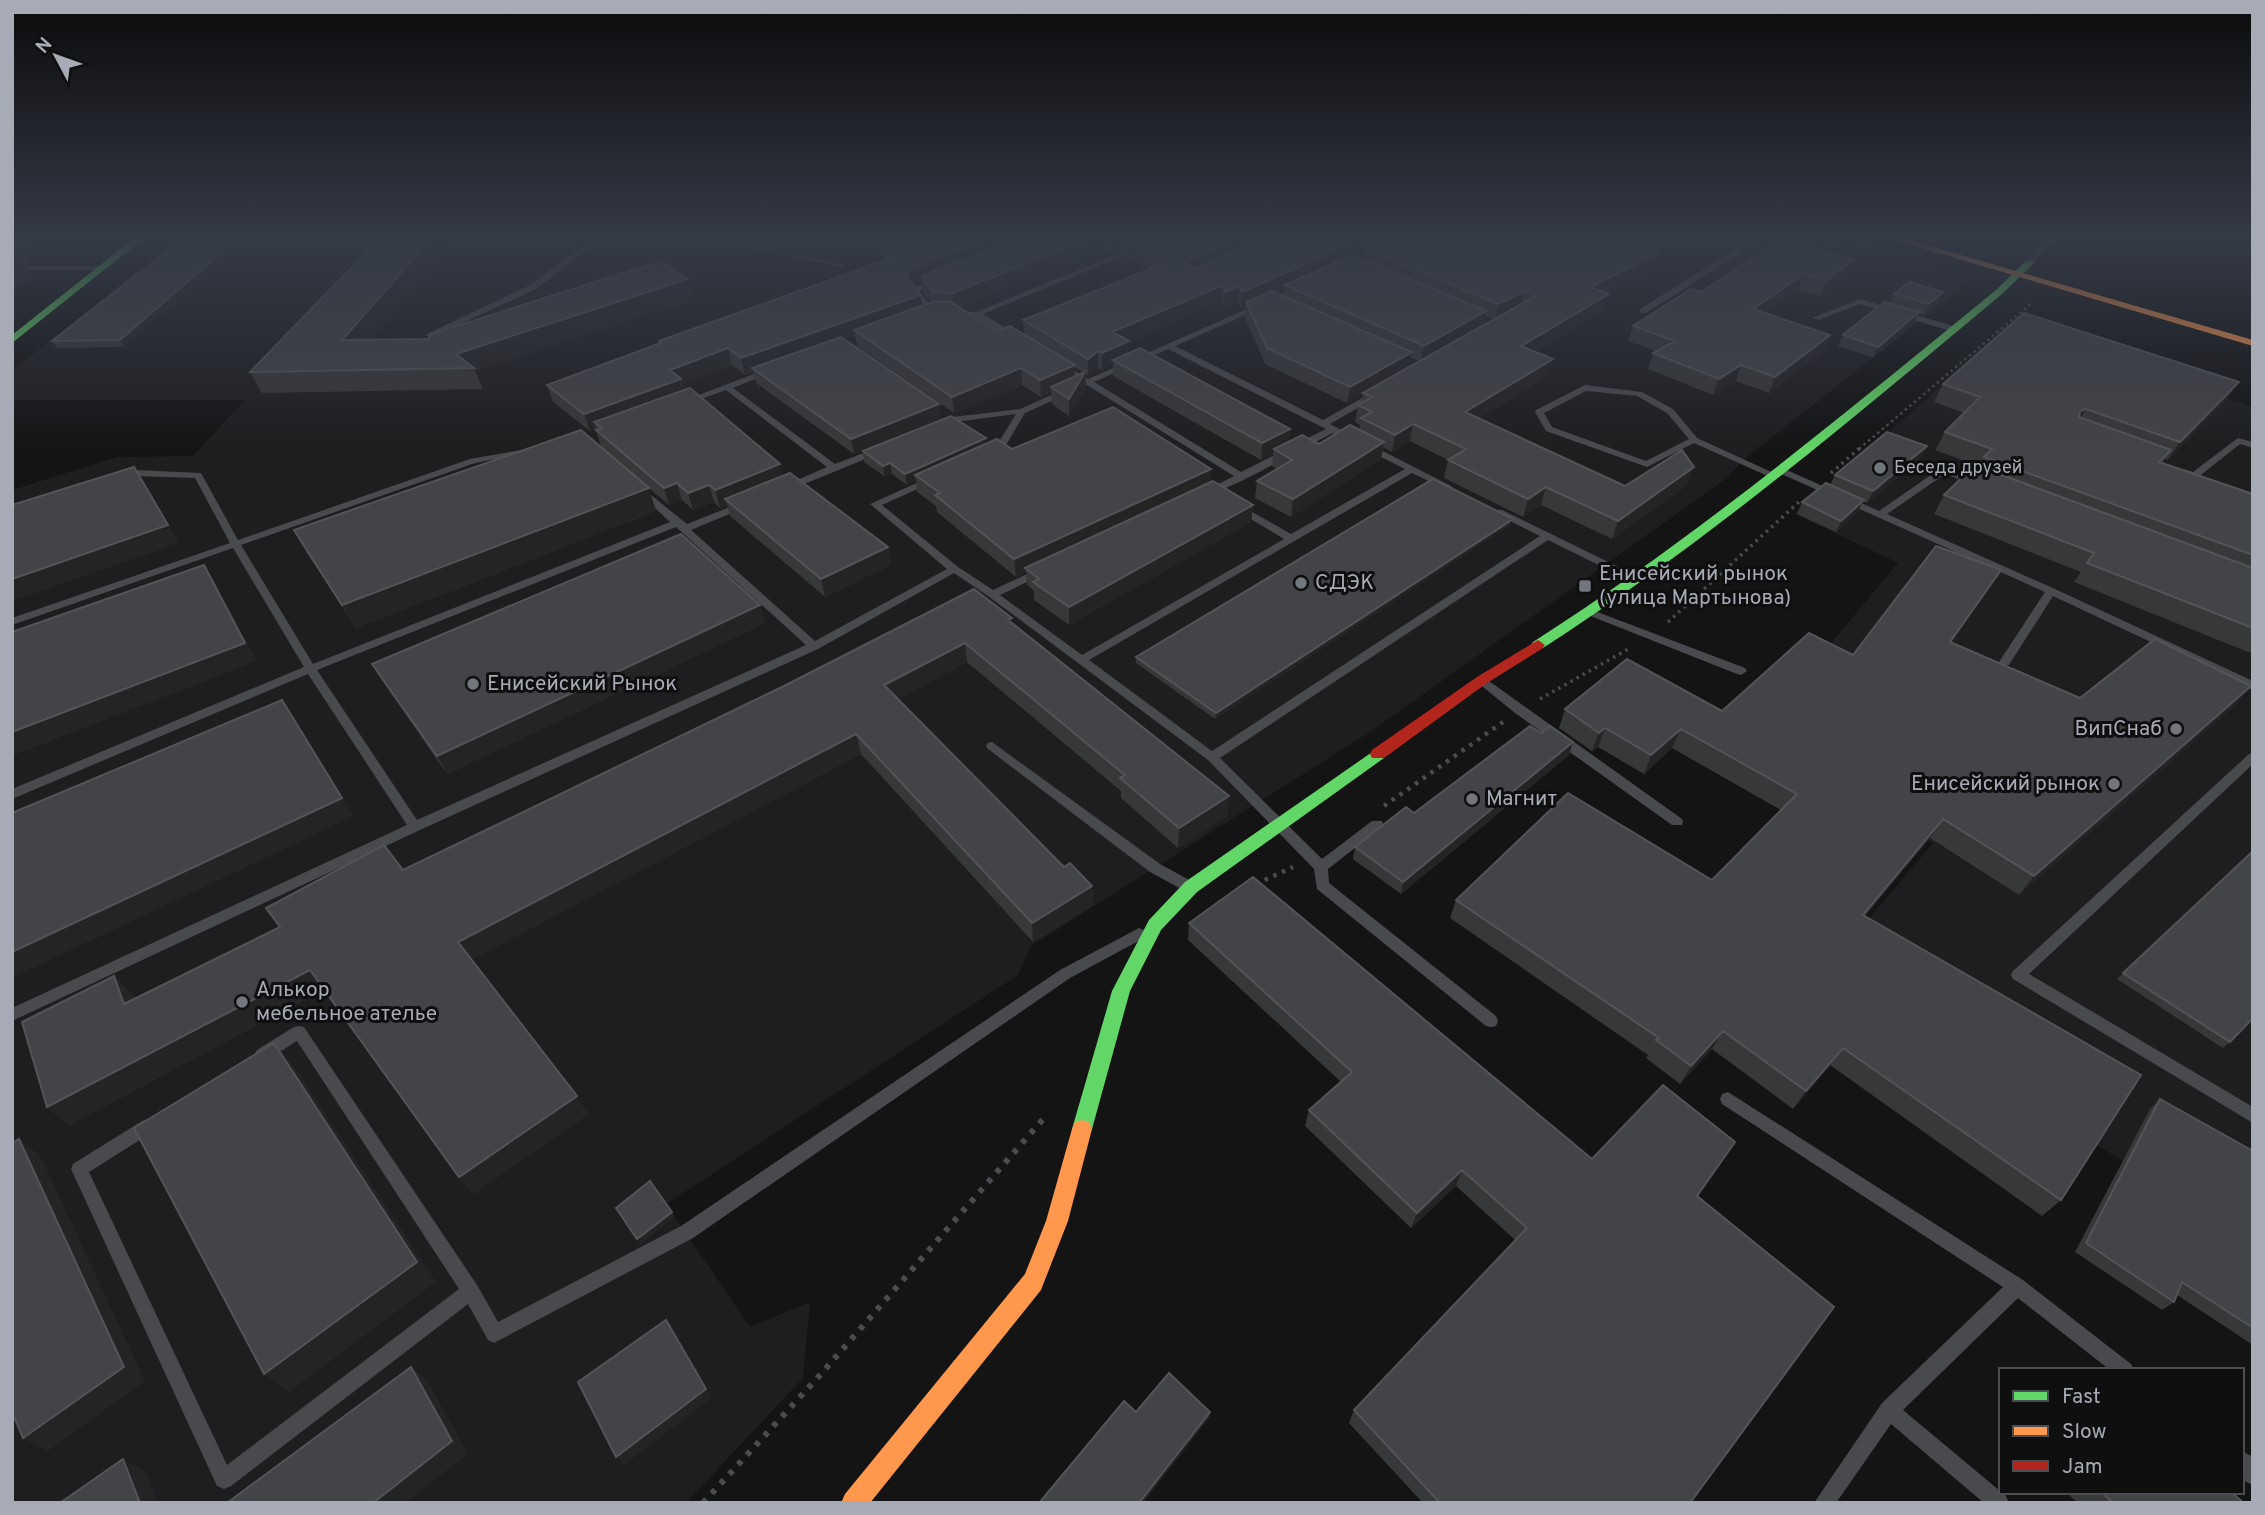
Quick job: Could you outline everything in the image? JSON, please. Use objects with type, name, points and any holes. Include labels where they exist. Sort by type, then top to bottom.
[{"type":"street","points":[[12,340],[49,310]]},
{"type":"street","points":[[854,1503],[1033,1282],[1057,1221],[1121,991],[1155,925],[1191,887],[1482,680],[1592,612],[1637,580],[1777,473],[1976,310]]},
{"type":"street","points":[[2150,310],[2253,343]]},
{"type":"street","points":[[2187,310],[2253,326]]},
{"type":"lane","points":[[429,335],[485,310]]},
{"type":"lane","points":[[929,310],[932,313]]},
{"type":"lane","points":[[919,317],[932,313],[977,314],[988,310]]},
{"type":"lane","points":[[929,429],[953,419],[1022,411],[1252,310]]},
{"type":"lane","points":[[1816,318],[1837,310]]},
{"type":"lane","points":[[1889,310],[1954,329]]},
{"type":"lane","points":[[977,314],[1021,341]]},
{"type":"lane","points":[[1170,347],[1461,494]]},
{"type":"lane","points":[[1054,362],[1242,477]]},
{"type":"lane","points":[[675,406],[779,368]]},
{"type":"lane","points":[[727,387],[834,468]]},
{"type":"lane","points":[[1694,440],[1647,464],[1549,429],[1539,412],[1585,388],[1639,394],[1670,411],[1694,440],[1879,515],[2051,591],[2253,686]]},
{"type":"lane","points":[[1200,497],[1242,477],[1378,393]]},
{"type":"lane","points":[[987,456],[999,450],[1022,411]]},
{"type":"lane","points":[[942,412],[953,419]]},
{"type":"lane","points":[[2170,467],[2194,476],[2238,441],[2253,445]]},
{"type":"lane","points":[[12,622],[473,461],[546,446]]},
{"type":"lane","points":[[772,493],[881,449]]},
{"type":"lane","points":[[1081,660],[1412,469]]},
{"type":"lane","points":[[1879,515],[1944,470],[1995,490]]},
{"type":"lane","points":[[110,481],[135,473],[198,475],[234,545],[310,669],[415,827]]},
{"type":"lane","points":[[937,477],[875,504],[954,569],[992,594],[1212,757],[1321,867],[1322,885],[1491,1021]]},
{"type":"lane","points":[[631,480],[814,646]]},
{"type":"lane","points":[[1212,491],[1223,498]]},
{"type":"lane","points":[[12,794],[310,669],[682,525],[760,498]]},
{"type":"lane","points":[[1235,505],[1292,539]]},
{"type":"lane","points":[[1485,506],[1637,580]]},
{"type":"lane","points":[[1212,757],[1546,536]]},
{"type":"lane","points":[[992,594],[1053,566]]},
{"type":"lane","points":[[12,1015],[415,827],[814,646],[954,569]]},
{"type":"lane","points":[[2005,662],[2051,591]]},
{"type":"lane","points":[[1592,612],[1741,671]]},
{"type":"lane","points":[[1482,680],[1519,710],[1677,822]]},
{"type":"lane","points":[[992,746],[1155,868],[1191,887]]},
{"type":"lane","points":[[2253,757],[2018,975],[2253,1116]]},
{"type":"lane","points":[[1321,867],[1377,824]]},
{"type":"lane","points":[[252,1061],[299,1032],[471,1291],[494,1334],[687,1232],[1065,974],[1155,925]]},
{"type":"lane","points":[[1728,1099],[2017,1286],[2122,1368]]},
{"type":"lane","points":[[160,1119],[79,1170],[224,1479],[471,1291]]},
{"type":"lane","points":[[1824,1503],[1889,1410],[2017,1286]]},
{"type":"lane","points":[[1889,1410],[1999,1503]]},
{"type":"shaded area","points":[[88,310],[1935,310],[1749,455],[1727,478],[1373,730],[1031,946],[1018,975],[666,1204],[750,1327],[810,1302],[803,1378],[686,1503],[12,1503],[12,490],[117,457],[193,456],[245,400],[12,400],[12,371]]},
{"type":"shaded area","name":"Енисейский рынок","points":[[2009,327],[2253,407],[2253,1242],[1822,974],[1933,843],[1914,831],[1827,648],[1898,563],[1795,514]]},
{"type":"building","points":[[92,310],[155,310],[120,340],[52,341]]},
{"type":"building","points":[[310,310],[369,310],[342,340],[428,339],[431,334],[508,310],[593,310],[456,354],[474,368],[250,372]]},
{"type":"building","points":[[747,310],[879,310],[741,358],[728,348],[670,370],[681,379],[584,414],[547,385],[661,343],[659,341]]},
{"type":"building","points":[[911,310],[963,310],[997,331],[1010,326],[1075,365],[1040,380],[1021,368],[952,397],[854,330]]},
{"type":"building","points":[[1049,310],[1165,310],[1112,332],[1129,341],[1102,353],[1098,351],[1088,359],[1023,320]]},
{"type":"building","points":[[1250,310],[1315,310],[1412,352],[1350,387],[1267,348]]},
{"type":"building","points":[[1341,310],[1486,311],[1424,346]]},
{"type":"building","points":[[1511,310],[1582,310],[1521,346],[1553,359],[1465,412],[1625,486],[1682,450],[1694,467],[1618,521],[1546,487],[1528,499],[1448,460],[1466,449],[1413,424],[1395,435],[1361,418],[1372,412],[1358,405],[1372,397],[1363,393]]},
{"type":"building","points":[[1659,310],[1755,310],[1830,335],[1775,377],[1741,365],[1719,379],[1653,353],[1675,341],[1633,326]]},
{"type":"building","points":[[1874,310],[1919,312],[1878,347],[1843,335]]},
{"type":"building","points":[[2024,313],[2239,382],[2180,442],[2086,409],[2080,411],[2079,417],[2171,450],[2159,462],[2253,494],[2253,555],[1984,457],[1992,449],[1945,432],[1980,397],[1943,384]]},
{"type":"building","points":[[841,337],[939,404],[851,439],[752,368]]},
{"type":"building","points":[[1140,348],[1290,429],[1262,443],[1113,360]]},
{"type":"building","points":[[1085,372],[1069,399],[1051,387]]},
{"type":"building","points":[[690,388],[780,464],[715,490],[709,485],[688,493],[677,483],[664,488],[596,430],[602,428],[594,422]]},
{"type":"building","points":[[1113,407],[1211,469],[1014,559],[935,495],[940,493],[915,475],[997,439],[1012,449]]},
{"type":"building","points":[[951,416],[986,438],[905,474],[890,463],[883,466],[863,451]]},
{"type":"building","points":[[1350,425],[1384,442],[1293,499],[1257,481],[1292,460],[1274,449],[1302,435],[1319,444]]},
{"type":"building","points":[[581,430],[649,488],[342,605],[294,530]]},
{"type":"building","name":"Беседа друзей","points":[[1887,432],[1927,446],[1873,491],[1835,475]]},
{"type":"building","points":[[1975,465],[2253,568],[2253,628],[2087,563],[2094,553],[1944,495]]},
{"type":"building","points":[[134,467],[168,525],[12,579],[12,505]]},
{"type":"building","points":[[790,473],[888,547],[821,579],[725,499]]},
{"type":"building","points":[[1433,479],[1513,519],[1216,713],[1136,657]]},
{"type":"building","points":[[1213,481],[1253,505],[1069,607],[1033,582],[1039,579],[1025,568]]},
{"type":"building","points":[[1826,483],[1864,500],[1841,521],[1802,502]]},
{"type":"building","points":[[681,534],[760,605],[437,756],[372,664]]},
{"type":"building","points":[[1936,546],[2001,570],[1950,642],[2080,698],[2155,639],[2251,686],[2034,876],[1943,819],[1863,915],[2141,1075],[2061,1200],[1843,1048],[1806,1091],[1723,1031],[1691,1066],[1656,1040],[1659,1038],[1456,900],[1568,793],[1712,880],[1797,794],[1681,729],[1651,755],[1605,728],[1599,733],[1565,709],[1627,659],[1722,711],[1809,633],[1853,655]]},
{"type":"building","points":[[204,565],[245,643],[12,732],[12,632]]},
{"type":"building","points":[[974,589],[1012,618],[1008,620],[1229,796],[1179,828],[1120,778],[1125,775],[965,643],[884,685],[1064,867],[1070,863],[1092,886],[1032,923],[856,734],[458,942],[577,1096],[459,1177],[310,970],[47,1107],[22,1022],[114,976],[124,1004],[280,927],[266,908],[384,845],[403,870],[784,686]]},
{"type":"building","points":[[282,700],[342,798],[12,952],[12,813]]},
{"type":"building","points":[[1530,726],[1541,733],[1550,726],[1573,742],[1403,882],[1355,847],[1406,807],[1414,813]]},
{"type":"building","points":[[2253,851],[2253,1018],[2230,1042],[2123,973]]},
{"type":"building","points":[[1253,877],[1592,1159],[1663,1085],[1735,1142],[1697,1196],[1834,1307],[1690,1503],[1440,1503],[1354,1410],[1527,1228],[1462,1170],[1417,1213],[1309,1110],[1352,1072],[1189,923]]},
{"type":"building","points":[[274,1043],[417,1262],[264,1374],[134,1128]]},
{"type":"building","points":[[2160,1099],[2253,1151],[2253,1328],[2182,1282],[2174,1302],[2086,1243]]},
{"type":"building","points":[[19,1139],[124,1367],[23,1438],[12,1412],[12,1143]]},
{"type":"building","points":[[650,1181],[672,1212],[637,1239],[616,1208]]},
{"type":"building","points":[[666,1320],[706,1389],[616,1457],[578,1382]]},
{"type":"building","points":[[411,1367],[452,1441],[373,1503],[227,1503]]},
{"type":"building","points":[[1169,1373],[1210,1412],[1139,1503],[1039,1503],[1124,1401],[1136,1412]]},
{"type":"building","points":[[123,1459],[140,1503],[60,1503]]},
{"type":"building","points":[[2103,1494],[2233,1494],[2244,1503],[2113,1503]]},
{"type":"traffic: fast","points":[[12,340],[50,310]]},
{"type":"traffic: fast","points":[[1538,645],[1599,606],[1717,521],[1978,310]]},
{"type":"traffic: fast","points":[[1082,1129],[1121,991],[1155,925],[1191,887],[1378,754]]},
{"type":"traffic: slow","points":[[2138,310],[2253,343]]},
{"type":"traffic: slow","points":[[854,1503],[1033,1282],[1057,1221],[1082,1129]]},
{"type":"traffic: jam","points":[[1378,754],[1482,680],[1538,645]]},
{"type":"place","name":"Беседа друзей","points":[[1880,468]]},
{"type":"place","name":"СДЭК","points":[[1301,583]]},
{"type":"place","name":"Енисейский рынок (улица Мартынова)","points":[[1585,586]]},
{"type":"place","name":"Енисейский Рынок","points":[[473,684]]},
{"type":"place","name":"ВипСнаб","points":[[2176,729]]},
{"type":"place","name":"Енисейский рынок","points":[[2114,784]]},
{"type":"place","name":"Магнит","points":[[1472,799]]},
{"type":"place","name":"Алькор мебельное ателье","points":[[242,1002]]}]
